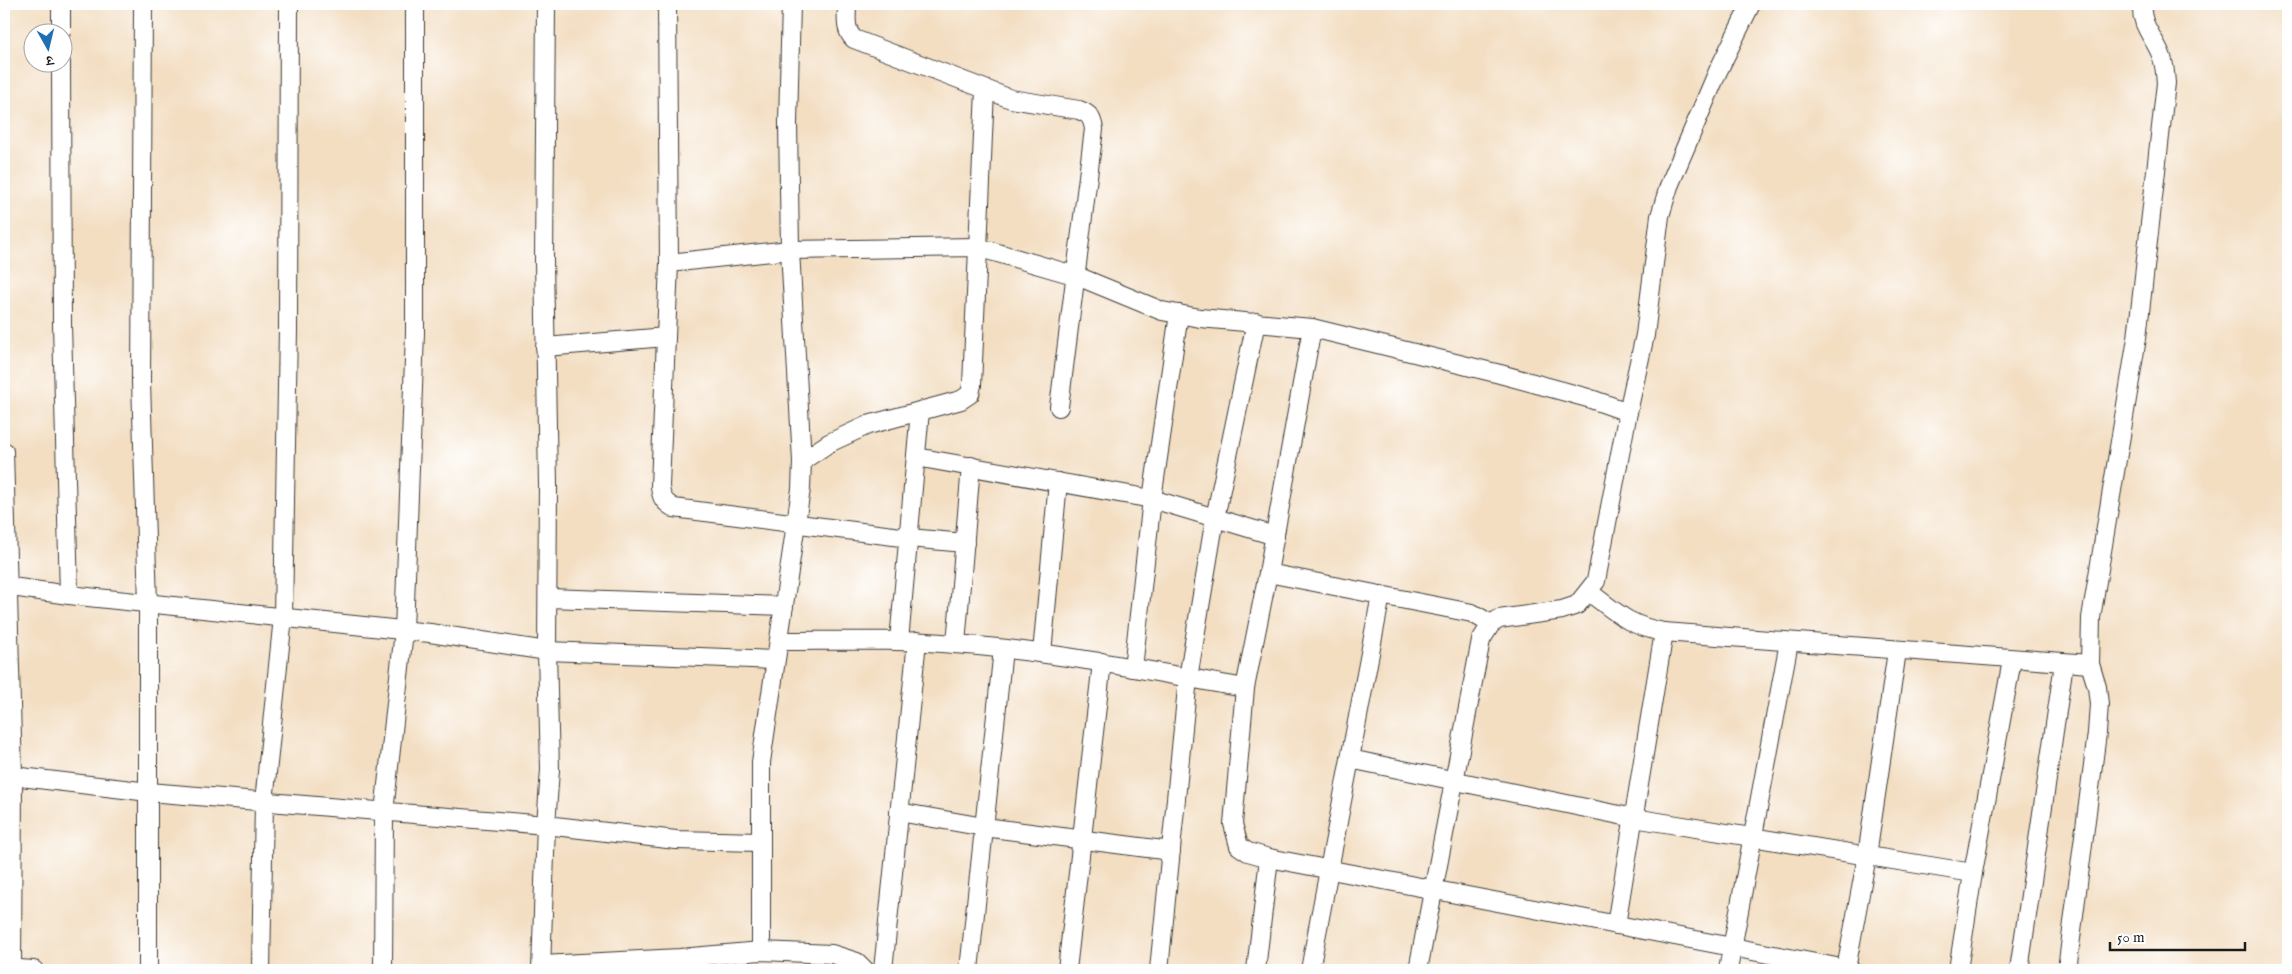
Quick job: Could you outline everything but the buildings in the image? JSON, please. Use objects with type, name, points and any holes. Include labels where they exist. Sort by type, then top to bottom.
[{"type":"street","points":[[61,4],[61,22]]},
{"type":"street","points":[[142,4],[141,382],[148,603],[148,970]]},
{"type":"street","points":[[261,970],[264,802],[283,617],[288,330],[289,4]]},
{"type":"street","points":[[383,970],[384,812],[404,631],[415,334],[415,4]]},
{"type":"street","points":[[546,4],[545,347],[548,484],[547,651],[550,770],[546,825],[542,968],[681,964],[762,951],[831,962],[856,962],[866,970]]},
{"type":"street","points":[[668,4],[669,263],[661,497],[666,504],[674,508],[909,538],[965,543]]},
{"type":"street","points":[[762,951],[761,762],[775,660],[780,641],[794,524],[801,489],[802,461],[790,250],[788,123],[791,4]]},
{"type":"street","points":[[847,4],[847,28],[854,39],[1011,99],[1078,110],[1092,118],[1094,129],[1059,407]]},
{"type":"street","points":[[1418,970],[1456,782],[1481,640],[1491,624],[1499,619],[1562,610],[1577,605],[1589,592],[1596,580],[1628,412],[1645,335],[1660,216],[1669,186],[1718,71],[1751,4]]},
{"type":"street","points":[[2067,970],[2097,733],[2098,695],[2090,664],[2091,618],[2137,338],[2166,83],[2164,64],[2160,53],[2143,23],[2142,4]]},
{"type":"street","points":[[61,72],[62,324],[69,596]]},
{"type":"street","points":[[802,461],[829,443],[868,425],[961,400],[970,394],[972,385],[985,90]]},
{"type":"street","points":[[669,263],[790,250],[977,247],[1077,276],[1162,311],[1200,318],[1312,328],[1509,376],[1588,398],[1628,412]]},
{"type":"street","points":[[1133,668],[1152,499],[1179,314]]},
{"type":"street","points":[[1159,970],[1188,678],[1215,518],[1256,322]]},
{"type":"street","points":[[1312,328],[1275,536],[1245,688],[1233,824],[1239,846],[1248,852],[1268,858],[1329,870],[1849,970],[1897,650]]},
{"type":"street","points":[[545,347],[666,337]]},
{"type":"street","points":[[899,641],[920,411]]},
{"type":"street","points":[[4,451],[9,775],[9,969],[34,970]]},
{"type":"street","points":[[916,457],[1152,499],[1275,536]]},
{"type":"street","points":[[956,644],[971,466]]},
{"type":"street","points":[[1042,653],[1058,482]]},
{"type":"street","points":[[1268,573],[1472,613],[1491,624]]},
{"type":"street","points":[[7,586],[69,596],[404,631],[547,651],[775,660]]},
{"type":"street","points":[[1589,592],[1630,622],[1643,628],[1664,632],[2012,660],[2090,664]]},
{"type":"street","points":[[1310,970],[1382,595]]},
{"type":"street","points":[[548,598],[784,606]]},
{"type":"street","points":[[1616,925],[1664,632]]},
{"type":"street","points":[[780,641],[917,641],[956,644],[1042,653],[1102,662],[1245,688]]},
{"type":"street","points":[[883,970],[917,641]]},
{"type":"street","points":[[1728,970],[1789,642]]},
{"type":"street","points":[[969,970],[1003,649]]},
{"type":"street","points":[[1958,970],[1973,873],[2012,660]]},
{"type":"street","points":[[1067,970],[1080,840],[1102,662]]},
{"type":"street","points":[[2019,970],[2064,663]]},
{"type":"street","points":[[1350,759],[1634,818],[1973,873]]},
{"type":"street","points":[[9,775],[149,792],[546,825],[676,840],[760,842]]},
{"type":"street","points":[[899,812],[984,827],[1171,851]]},
{"type":"street","points":[[1256,970],[1268,858]]}]
